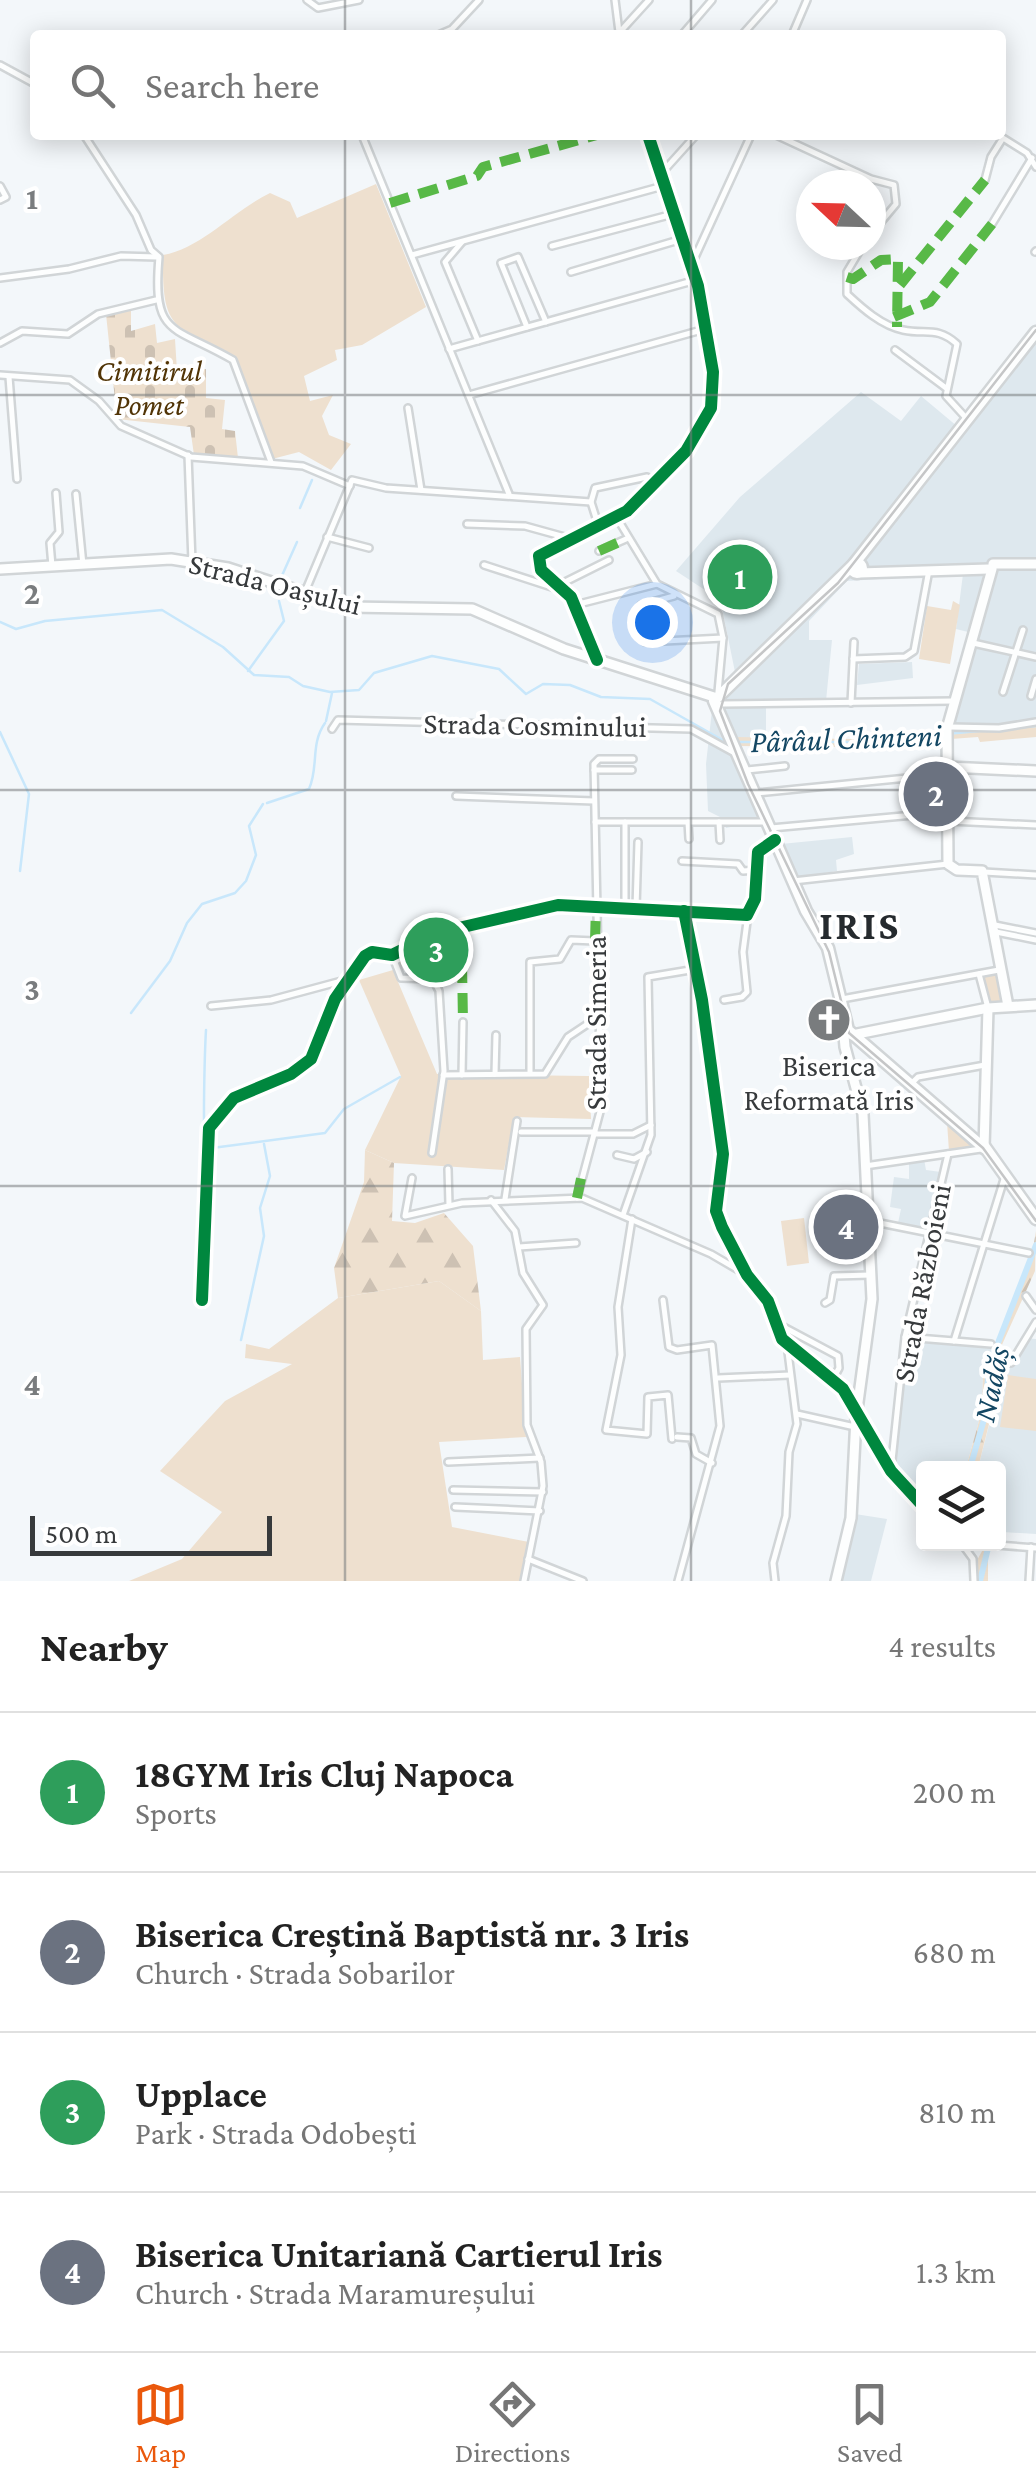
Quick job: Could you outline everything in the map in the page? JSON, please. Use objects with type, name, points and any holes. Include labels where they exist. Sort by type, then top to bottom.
[{"type":"main road","points":[[836,1581],[851,1518],[857,1416],[871,1310],[862,1107],[830,952],[793,881],[726,730],[721,695],[858,568],[864,550],[1036,332]]},
{"type":"main road","name":"Strada Oașului","points":[[0,569],[192,562],[228,568],[304,594],[362,608],[403,604],[472,609],[598,660],[721,695]]},
{"type":"main road","points":[[858,568],[877,573],[1036,564]]},
{"type":"main road","points":[[992,568],[947,732],[948,864],[956,870],[982,872],[1008,1006]]},
{"type":"main road","points":[[948,771],[1036,771]]},
{"type":"main road","points":[[848,1035],[988,1008],[1036,1005]]},
{"type":"main road","points":[[984,1148],[988,1008]]},
{"type":"main road","points":[[848,1035],[984,1148],[1036,1218]]},
{"type":"street","points":[[306,0],[318,8],[359,0]]},
{"type":"street","points":[[448,30],[479,0]]},
{"type":"street","points":[[615,0],[619,30]]},
{"type":"street","points":[[623,30],[649,0]]},
{"type":"street","points":[[686,30],[712,0]]},
{"type":"street","points":[[746,30],[773,0]]},
{"type":"street","points":[[794,30],[807,0]]},
{"type":"street","points":[[0,65],[30,81]]},
{"type":"street","points":[[87,140],[124,195],[157,257],[156,300],[160,315],[175,329],[234,362],[271,462]]},
{"type":"street","points":[[364,140],[509,494]]},
{"type":"street","points":[[598,660],[575,605],[541,570],[538,556],[617,518],[674,466],[705,425],[714,383],[696,280],[663,186],[652,140]]},
{"type":"street","points":[[660,175],[692,140]]},
{"type":"street","points":[[691,266],[749,140]]},
{"type":"street","points":[[787,140],[850,170]]},
{"type":"street","points":[[986,180],[992,154],[1001,140]]},
{"type":"street","points":[[1004,140],[1023,150],[1036,167]]},
{"type":"street","points":[[992,224],[1032,158]]},
{"type":"street","points":[[886,182],[894,185],[896,204],[886,216]]},
{"type":"street","points":[[0,186],[6,198],[0,200]]},
{"type":"street","points":[[412,254],[663,186]]},
{"type":"street","points":[[552,246],[672,214]]},
{"type":"street","points":[[571,272],[682,239]]},
{"type":"street","points":[[462,240],[445,262],[478,341]]},
{"type":"street","points":[[0,278],[69,269],[121,256],[157,257]]},
{"type":"street","points":[[527,327],[501,263],[518,257],[546,322]]},
{"type":"street","points":[[856,260],[847,278],[848,296],[901,330],[936,330],[957,344],[947,399],[968,419]]},
{"type":"street","points":[[449,349],[696,280]]},
{"type":"street","points":[[0,343],[22,331],[68,334],[98,314],[156,300]]},
{"type":"street","points":[[469,396],[705,329]]},
{"type":"street","points":[[895,350],[946,388]]},
{"type":"street","points":[[9,375],[17,478]]},
{"type":"street","points":[[0,376],[74,382],[121,426],[188,455],[313,468],[350,486]]},
{"type":"street","points":[[408,408],[421,490]]},
{"type":"street","points":[[188,455],[192,562]]},
{"type":"street","points":[[590,531],[598,521],[590,502],[595,488],[647,477]]},
{"type":"street","points":[[304,594],[352,480],[386,488],[590,502]]},
{"type":"street","points":[[52,566],[50,544],[58,532],[56,494]]},
{"type":"street","points":[[76,494],[83,566]]},
{"type":"street","points":[[617,518],[657,584],[674,596],[712,608],[721,619],[721,695],[851,703],[954,701]]},
{"type":"street","points":[[467,524],[525,526],[574,540]]},
{"type":"street","points":[[327,536],[369,548]]},
{"type":"street","points":[[599,551],[626,538]]},
{"type":"street","points":[[559,585],[610,560]]},
{"type":"street","points":[[484,564],[566,592]]},
{"type":"street","points":[[853,660],[905,656],[914,650],[929,570]]},
{"type":"street","points":[[575,605],[657,584]]},
{"type":"street","points":[[642,605],[674,596]]},
{"type":"street","points":[[1003,692],[1023,630]]},
{"type":"street","points":[[645,642],[723,638]]},
{"type":"street","points":[[851,703],[854,642]]},
{"type":"street","points":[[970,643],[1036,657]]},
{"type":"street","points":[[1030,696],[1036,680]]},
{"type":"street","name":"Strada Cosminului","points":[[332,729],[338,720],[688,729],[735,751]]},
{"type":"street","points":[[947,732],[1036,722]]},
{"type":"street","points":[[632,770],[594,770],[599,759],[634,759]]},
{"type":"street","points":[[744,771],[784,766]]},
{"type":"street","name":"Strada Simeria","points":[[577,1198],[601,1108],[594,770]]},
{"type":"street","points":[[754,794],[948,771]]},
{"type":"street","points":[[456,796],[594,801]]},
{"type":"street","points":[[595,822],[768,825],[947,816],[1036,825]]},
{"type":"street","points":[[625,822],[625,907]]},
{"type":"street","points":[[688,822],[689,838]]},
{"type":"street","points":[[719,822],[720,840]]},
{"type":"street","points":[[724,1000],[746,994],[743,952],[748,914],[755,899],[760,850],[775,840]]},
{"type":"street","points":[[636,908],[638,842]]},
{"type":"street","points":[[682,860],[738,864],[743,870],[757,870]]},
{"type":"street","points":[[793,881],[948,864]]},
{"type":"street","points":[[982,872],[1036,875]]},
{"type":"street","points":[[202,1300],[209,1128],[234,1098],[306,1064],[322,1038],[335,999],[368,954],[392,954],[437,933],[558,905],[748,914]]},
{"type":"street","points":[[684,911],[723,1154],[716,1210],[747,1275],[768,1301],[787,1344],[796,1414],[789,1452],[786,1516],[773,1563],[776,1581]]},
{"type":"street","points":[[993,928],[1036,937]]},
{"type":"street","points":[[530,1072],[530,962],[562,958],[571,940],[595,942]]},
{"type":"street","points":[[392,954],[401,978],[426,978],[438,984],[443,1076],[432,1153]]},
{"type":"street","points":[[623,1216],[648,1152],[652,1125],[648,977],[696,969]]},
{"type":"street","points":[[841,1006],[1002,970]]},
{"type":"street","points":[[979,974],[988,1008]]},
{"type":"street","points":[[211,1006],[271,1000],[351,978]]},
{"type":"street","points":[[443,1076],[548,1073],[566,1039],[598,1017]]},
{"type":"street","points":[[462,1075],[463,1022]]},
{"type":"street","points":[[564,1030],[566,1039]]},
{"type":"street","points":[[495,1074],[496,1035]]},
{"type":"street","points":[[910,1086],[918,1077],[988,1064]]},
{"type":"street","points":[[505,1199],[518,1120]]},
{"type":"street","points":[[520,1132],[632,1134],[652,1125]]},
{"type":"street","points":[[865,1166],[984,1148]]},
{"type":"street","points":[[617,1155],[634,1159],[648,1152]]},
{"type":"street","name":"Strada Războieni","points":[[891,1471],[905,1338],[948,1154]]},
{"type":"street","points":[[448,1169],[449,1205]]},
{"type":"street","points":[[954,1342],[1006,1174]]},
{"type":"street","points":[[412,1178],[405,1216],[491,1200],[577,1198],[632,1219],[747,1275]]},
{"type":"street","points":[[491,1200],[515,1231],[526,1280],[543,1305],[526,1329],[527,1425],[540,1458],[542,1492],[524,1581]]},
{"type":"street","points":[[632,1219],[618,1307],[620,1355],[606,1431],[647,1434],[648,1397],[667,1394],[675,1438],[691,1438],[694,1452],[712,1462]]},
{"type":"street","points":[[868,1220],[1029,1253]]},
{"type":"street","points":[[519,1247],[576,1243]]},
{"type":"street","points":[[825,1303],[834,1276],[872,1275]]},
{"type":"street","points":[[1026,1296],[1036,1310]]},
{"type":"street","points":[[663,1300],[668,1344],[677,1350],[711,1344],[720,1426],[678,1581]]},
{"type":"street","points":[[1012,1364],[1036,1322]]},
{"type":"street","points":[[776,1323],[838,1356],[839,1368],[833,1379]]},
{"type":"street","points":[[905,1338],[991,1344]]},
{"type":"street","points":[[787,1344],[833,1379],[891,1471],[916,1498]]},
{"type":"street","points":[[717,1378],[790,1374]]},
{"type":"street","points":[[796,1414],[857,1416]]},
{"type":"street","points":[[448,1462],[540,1458]]},
{"type":"street","points":[[453,1490],[542,1492]]},
{"type":"street","points":[[455,1507],[540,1511]]},
{"type":"street","points":[[1006,1546],[1034,1548],[1029,1581]]},
{"type":"street","points":[[967,1551],[973,1560],[974,1581]]},
{"type":"street","points":[[528,1559],[582,1581]]},
{"type":"shaded area","points":[[1036,339],[1036,724],[950,732],[972,633],[956,629],[963,574],[847,581],[809,621],[809,640],[832,640],[826,701],[766,706],[766,738],[735,738],[781,844],[852,837],[854,854],[836,860],[837,871],[795,878],[764,820],[726,828],[722,818],[708,811],[706,764],[712,710],[715,695],[735,672],[722,608],[711,594],[676,571],[740,497],[861,392],[901,421],[921,396],[964,432]]},
{"type":"shaded area","points":[[912,662],[913,678],[857,685],[859,664]]},
{"type":"shaded area","points":[[924,1159],[926,1170],[941,1172],[929,1228],[898,1223],[901,1209],[890,1207],[894,1177],[909,1179],[909,1161]]},
{"type":"shaded area","points":[[908,1338],[995,1343],[983,1376],[982,1410],[968,1461],[916,1461],[916,1492],[895,1469]]},
{"type":"shaded area","points":[[1025,1338],[1036,1339],[1036,1534],[1006,1532],[1006,1461],[980,1461],[997,1394]]},
{"type":"shaded area","points":[[855,1514],[887,1519],[871,1581],[840,1581]]},
{"type":"green space","points":[[376,184],[426,307],[362,345],[335,350],[337,360],[304,376],[310,401],[333,395],[322,416],[329,435],[351,444],[331,470],[299,452],[272,459],[236,358],[184,331],[169,312],[163,255],[205,237],[270,193],[290,202],[297,218]]},
{"type":"green space","name":"Cimitirul Pomet","points":[[131,308],[131,331],[155,324],[157,343],[175,339],[177,371],[206,369],[206,398],[225,400],[222,429],[235,431],[238,458],[194,455],[190,427],[117,419],[106,314]]},
{"type":"green space","points":[[953,601],[960,605],[950,664],[919,659],[927,606],[951,610]]},
{"type":"green space","points":[[1036,724],[1036,737],[980,742],[978,737],[843,747],[737,746],[735,737],[851,739]]},
{"type":"green space","points":[[455,933],[459,960],[398,966],[396,957]]},
{"type":"green space","points":[[393,970],[437,1074],[589,1076],[591,1119],[514,1117],[504,1170],[394,1163],[365,1150],[401,1076],[359,980]]},
{"type":"green space","points":[[1002,970],[1008,1006],[988,1008],[979,974]]},
{"type":"green space","points":[[947,1122],[972,1144],[971,1147],[949,1151]]},
{"type":"green space","points":[[365,1150],[394,1163],[392,1221],[415,1223],[444,1213],[473,1246],[481,1311],[439,1281],[338,1298],[334,1268],[364,1182]]},
{"type":"green space","points":[[804,1218],[809,1263],[787,1266],[781,1221]]},
{"type":"green space","points":[[1036,1231],[1035,1271],[996,1358],[994,1404],[980,1461],[968,1461],[982,1410],[983,1376],[1031,1260]]},
{"type":"green space","points":[[439,1281],[481,1311],[483,1360],[520,1357],[526,1437],[439,1442],[452,1527],[529,1542],[521,1581],[129,1581],[182,1559],[222,1512],[160,1471],[225,1401],[292,1364],[245,1358],[246,1344],[269,1349],[338,1298]]},
{"type":"green space","points":[[1008,1375],[1036,1379],[1036,1431],[1000,1427]]},
{"type":"green space","points":[[982,1551],[988,1551],[988,1581],[976,1581],[976,1562]]},
{"type":"waterway","points":[[300,508],[312,480]]},
{"type":"waterway","points":[[280,580],[297,542]]},
{"type":"waterway","points":[[248,671],[284,621],[279,601]]},
{"type":"waterway","name":"Pârâul Chinteni","points":[[0,622],[16,629],[45,621],[162,610],[223,647],[254,675],[289,677],[303,686],[330,692],[359,690],[374,673],[432,656],[499,669],[526,694],[543,684],[570,685],[601,697],[650,699],[726,742]]},
{"type":"waterway","points":[[326,721],[332,693]]},
{"type":"waterway","points":[[267,803],[309,789],[318,739],[325,723]]},
{"type":"waterway","name":"Pârâul Chinteni","points":[[739,742],[857,742],[1036,726]]},
{"type":"waterway","points":[[0,732],[29,794],[20,871]]},
{"type":"waterway","points":[[131,1013],[170,961],[187,923],[202,904],[235,893],[246,881],[256,855],[249,826],[263,804]]},
{"type":"waterway","points":[[206,1030],[206,1148]]},
{"type":"waterway","points":[[212,1148],[325,1133],[344,1109],[400,1077]]},
{"type":"waterway","points":[[241,1340],[264,1236],[260,1208],[270,1176],[264,1144]]},
{"type":"waterway","name":"Nadăș","points":[[972,1461],[985,1416],[989,1366],[1036,1245]]},
{"type":"waterway","name":"Nadăș","points":[[980,1581],[987,1551]]},
{"type":"tram line","points":[[1036,330],[838,583],[728,684],[720,711],[748,784],[829,952],[849,1033],[983,1148],[1036,1221]]},
{"type":"marked path","points":[[390,203],[477,176],[483,167],[579,140]]},
{"type":"marked path","points":[[900,285],[985,180]]},
{"type":"marked path","points":[[894,317],[930,302],[992,224]]},
{"type":"marked path","points":[[847,277],[853,279],[881,260],[898,259],[897,327]]},
{"type":"marked path","points":[[599,551],[626,539]]},
{"type":"marked path","points":[[595,941],[596,906]]},
{"type":"marked path","points":[[462,963],[463,1022]]},
{"type":"marked path","points":[[577,1198],[583,1169]]},
{"type":"cycle path","points":[[597,660],[571,597],[541,570],[539,556],[627,511],[686,451],[711,408],[713,372],[698,286],[650,140]]},
{"type":"cycle path","points":[[202,1300],[209,1128],[234,1098],[291,1074],[311,1059],[335,999],[365,956],[372,952],[392,955],[437,933],[558,905],[747,915],[755,899],[758,852],[775,840]]},
{"type":"cycle path","points":[[684,911],[702,1000],[723,1154],[716,1211],[722,1227],[747,1275],[768,1301],[782,1339],[843,1389],[891,1471],[916,1498]]},
{"type":"place","name":"18GYM Iris Cluj Napoca","points":[[740,577]]},
{"type":"place","name":"Biserica Creștină Baptistă nr. 3 Iris","points":[[936,794]]},
{"type":"place","name":"Upplace","points":[[436,950]]},
{"type":"place","name":"Biserica Reformată Iris","points":[[829,1020]]},
{"type":"place","name":"Biserica Unitariană Cartierul Iris","points":[[846,1227]]},
{"type":"district","name":"IRIS","points":[[860,925]]}]
